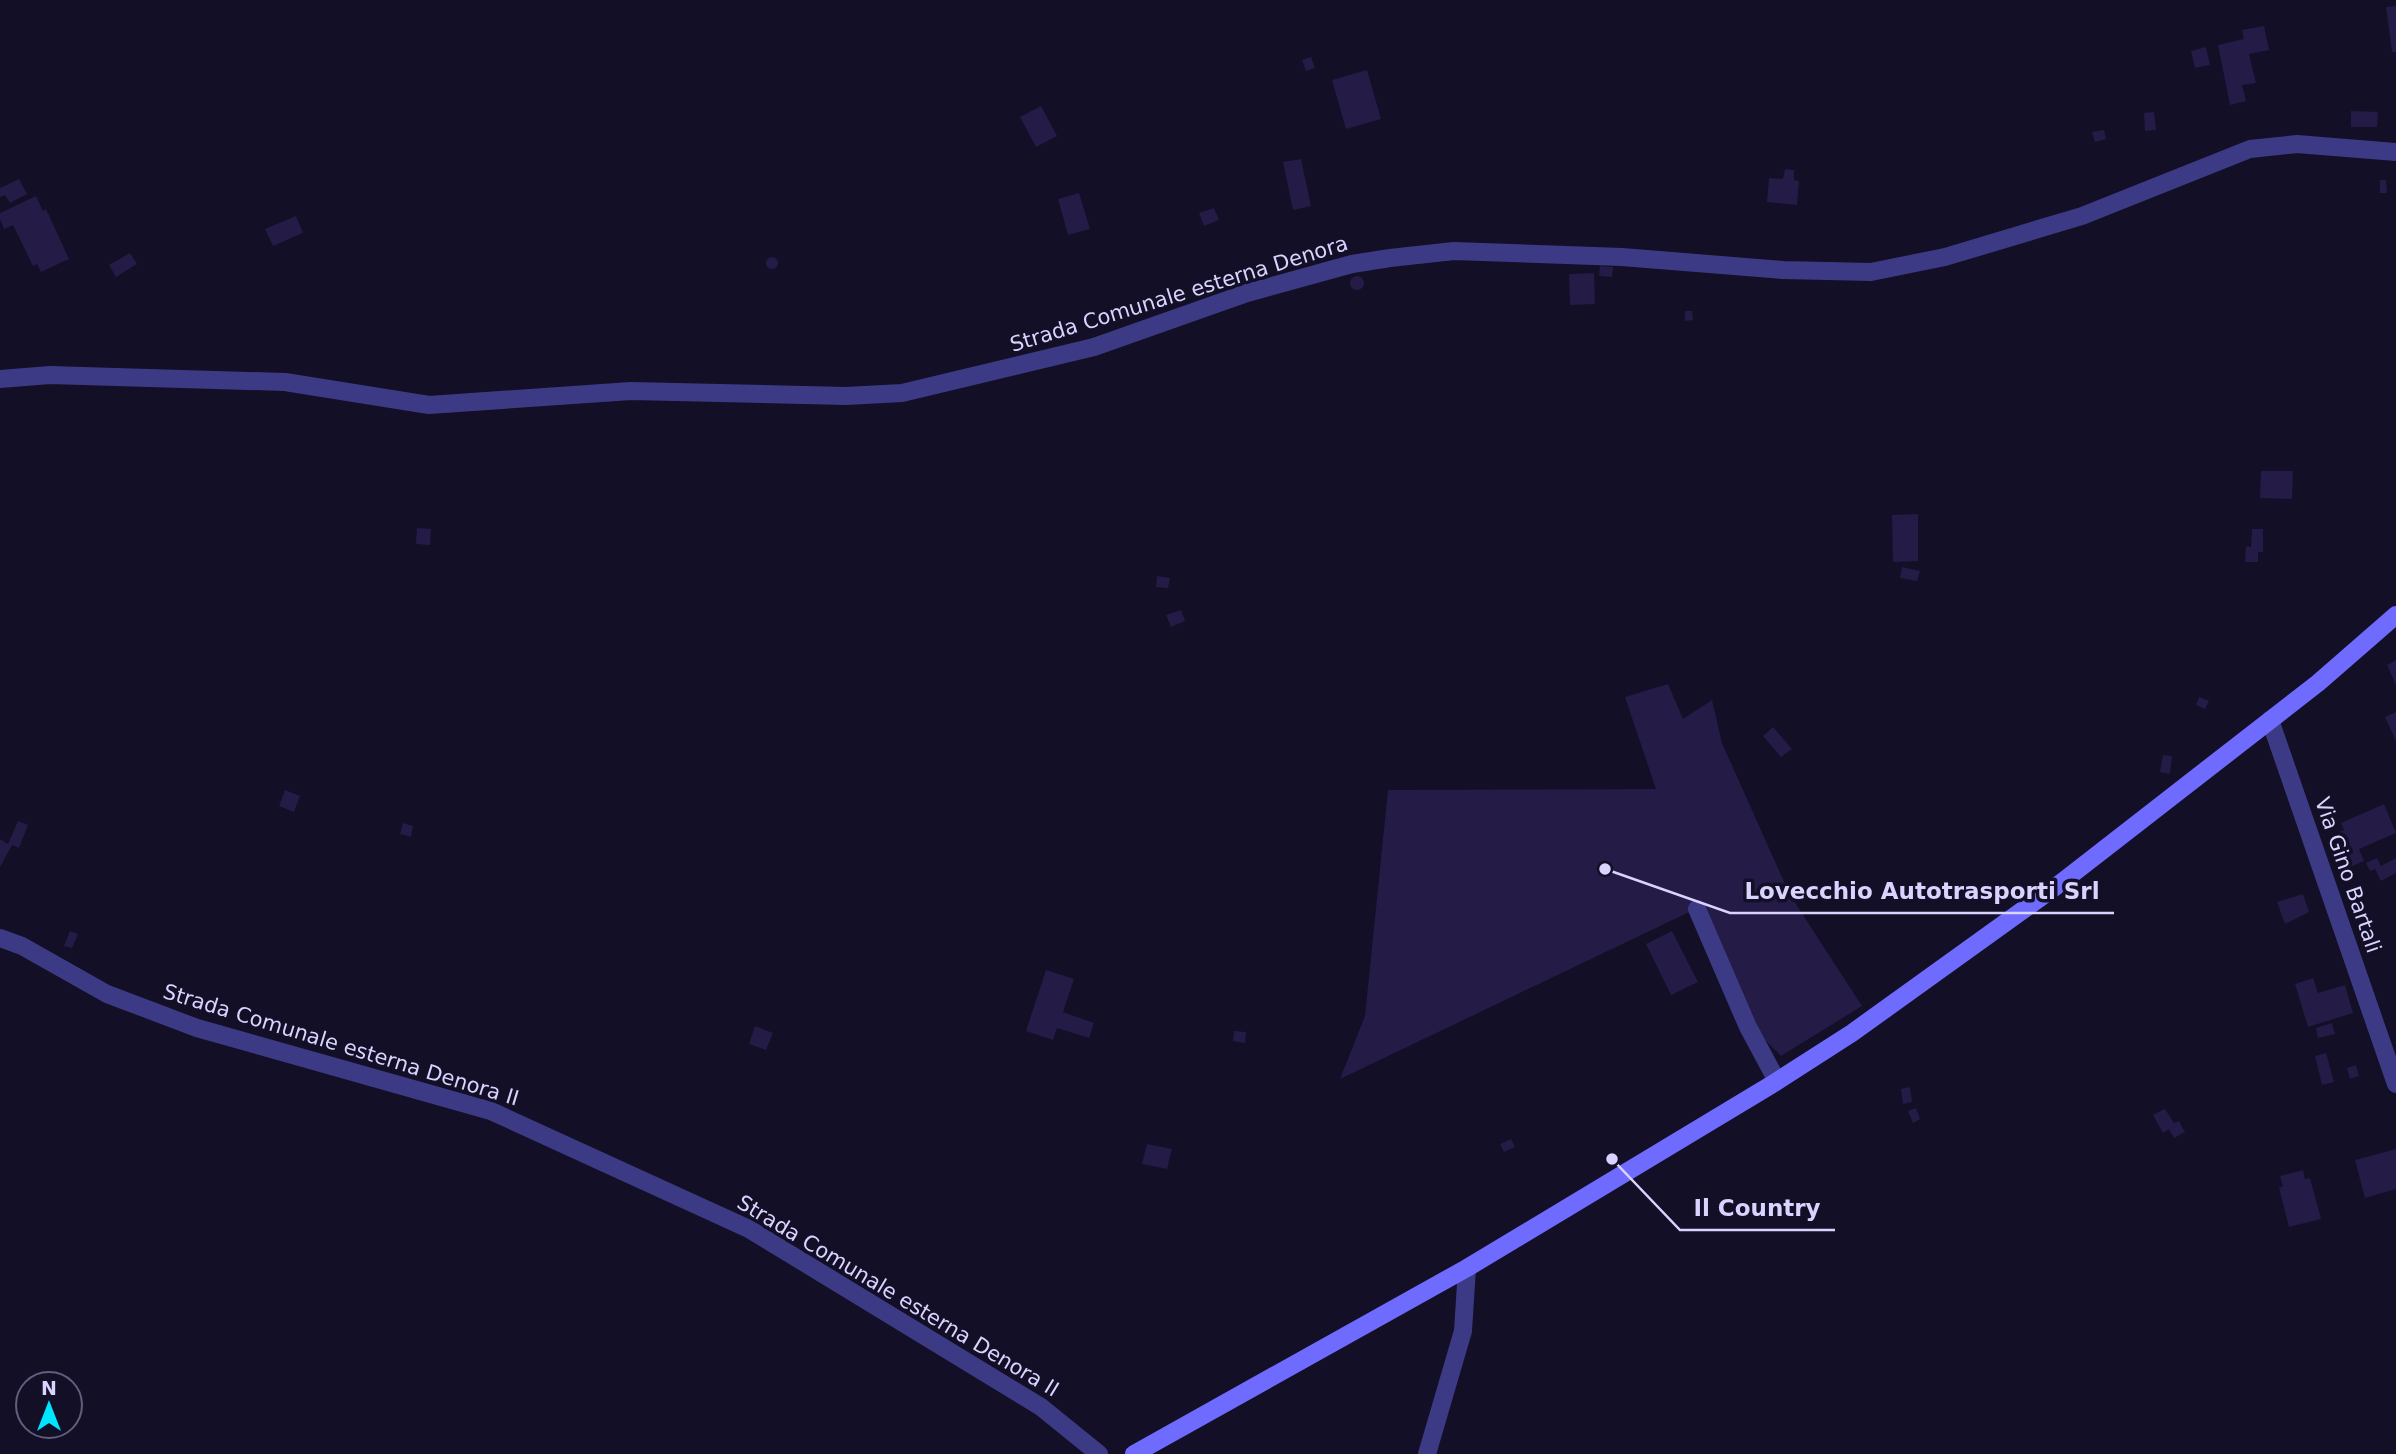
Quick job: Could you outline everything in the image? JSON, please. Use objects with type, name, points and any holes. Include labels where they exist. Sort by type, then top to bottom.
[{"type":"street","name":"Strada Comunale esterna Denora","points":[[0,379],[50,375],[285,382],[429,405],[605,391],[736,391],[846,396],[902,393],[1094,347],[1248,293],[1352,264],[1454,251],[1622,257],[1795,271],[1871,272],[1945,257],[2082,216],[2250,149],[2297,144],[2396,152]]},
{"type":"street","points":[[1134,1454],[1467,1268],[1777,1081],[1936,975],[2270,720],[2396,615]]},
{"type":"street","name":"Via Gino Bartali","points":[[2270,720],[2396,1084]]},
{"type":"street","points":[[1697,909],[1748,1027],[1777,1081]]},
{"type":"street","name":"Strada Comunale esterna Denora II","points":[[0,938],[22,946],[107,994],[145,1010],[197,1028],[491,1111],[559,1140],[748,1229],[1041,1407],[1099,1454]]},
{"type":"street","points":[[1427,1454],[1463,1331],[1467,1268]]},
{"type":"building","points":[[2396,6],[2396,52],[2392,52],[2386,7]]},
{"type":"building","points":[[2264,26],[2269,50],[2249,54],[2256,83],[2242,85],[2246,101],[2230,105],[2218,45],[2244,39],[2242,30]]},
{"type":"building","points":[[2206,47],[2210,65],[2195,68],[2191,51]]},
{"type":"building","points":[[1311,57],[1315,68],[1306,71],[1302,60]]},
{"type":"building","points":[[1367,70],[1381,119],[1346,129],[1332,80]]},
{"type":"building","points":[[1041,106],[1057,136],[1036,147],[1020,117]]},
{"type":"building","points":[[2351,111],[2378,112],[2377,127],[2351,127]]},
{"type":"building","points":[[2154,112],[2156,130],[2145,131],[2144,113]]},
{"type":"building","points":[[2104,130],[2106,139],[2095,142],[2092,132]]},
{"type":"building","points":[[1301,159],[1311,206],[1293,210],[1283,162]]},
{"type":"building","points":[[1785,169],[1794,170],[1794,180],[1799,181],[1797,205],[1767,202],[1769,178],[1783,179]]},
{"type":"building","points":[[19,179],[27,194],[10,203],[5,195],[0,197],[0,188]]},
{"type":"building","points":[[2380,180],[2386,180],[2387,193],[2380,193]]},
{"type":"building","points":[[1079,193],[1090,229],[1068,235],[1058,199]]},
{"type":"building","points":[[36,196],[43,211],[46,209],[69,259],[41,272],[37,264],[33,266],[13,225],[4,229],[0,219],[0,213]]},
{"type":"building","points":[[1214,208],[1219,220],[1204,226],[1199,213]]},
{"type":"building","points":[[296,216],[303,233],[273,246],[265,229]]},
{"type":"building","points":[[130,253],[137,264],[116,277],[109,265]]},
{"type":"building","points":[[772,257],[778,263],[772,269],[766,263]]},
{"type":"building","points":[[1600,266],[1613,267],[1612,277],[1599,276]]},
{"type":"building","points":[[1594,273],[1595,304],[1570,305],[1569,274]]},
{"type":"building","points":[[1357,276],[1362,278],[1362,288],[1357,290],[1352,288],[1350,283],[1352,278]]},
{"type":"building","points":[[1685,311],[1692,311],[1693,320],[1685,321]]},
{"type":"building","points":[[2261,471],[2293,471],[2292,499],[2260,498]]},
{"type":"building","points":[[1918,514],[1918,561],[1893,562],[1892,515]]},
{"type":"building","points":[[417,528],[431,529],[430,545],[416,544]]},
{"type":"building","points":[[2252,529],[2263,529],[2263,552],[2258,552],[2258,562],[2245,562],[2246,546],[2251,547]]},
{"type":"building","points":[[1902,567],[1920,571],[1917,581],[1900,578]]},
{"type":"building","points":[[1157,576],[1170,578],[1168,588],[1156,587]]},
{"type":"building","points":[[1181,610],[1185,621],[1171,627],[1166,615]]},
{"type":"building","points":[[2396,660],[2396,685],[2387,665]]},
{"type":"building","points":[[1668,684],[1683,719],[1712,700],[1722,743],[1790,895],[1862,1006],[1781,1056],[1757,1032],[1702,906],[1340,1079],[1365,1016],[1388,790],[1656,789],[1625,697]]},
{"type":"building","points":[[2199,697],[2209,701],[2205,709],[2196,705]]},
{"type":"building","points":[[2396,712],[2396,741],[2385,717]]},
{"type":"building","points":[[1773,727],[1792,749],[1781,757],[1763,736]]},
{"type":"building","points":[[2163,755],[2172,756],[2170,774],[2160,772]]},
{"type":"building","points":[[285,790],[300,796],[294,812],[279,806]]},
{"type":"building","points":[[2384,804],[2396,833],[2359,849],[2364,861],[2348,868],[2344,856],[2348,854],[2339,832],[2344,830],[2341,823]]},
{"type":"building","points":[[18,821],[28,825],[19,848],[12,845],[0,867],[0,839],[8,844]]},
{"type":"building","points":[[403,823],[413,826],[411,837],[400,834]]},
{"type":"building","points":[[2377,858],[2381,866],[2396,858],[2396,873],[2381,881],[2375,869],[2370,871],[2366,863]]},
{"type":"building","points":[[2303,894],[2309,912],[2285,924],[2277,902]]},
{"type":"building","points":[[70,931],[78,934],[72,948],[64,946]]},
{"type":"building","points":[[1672,931],[1698,982],[1671,995],[1646,944]]},
{"type":"building","points":[[1046,970],[1074,979],[1063,1012],[1094,1023],[1089,1038],[1057,1028],[1053,1040],[1026,1031]]},
{"type":"building","points":[[2313,978],[2318,993],[2345,985],[2353,1013],[2308,1027],[2295,984]]},
{"type":"building","points":[[2332,1023],[2335,1034],[2318,1038],[2316,1028]]},
{"type":"building","points":[[755,1026],[773,1033],[766,1050],[749,1044]]},
{"type":"building","points":[[1234,1031],[1246,1032],[1245,1043],[1233,1041]]},
{"type":"building","points":[[2326,1053],[2334,1082],[2322,1085],[2315,1056]]},
{"type":"building","points":[[2356,1065],[2359,1076],[2350,1079],[2347,1068]]},
{"type":"building","points":[[1910,1087],[1912,1102],[1903,1104],[1901,1089]]},
{"type":"building","points":[[1916,1108],[1920,1119],[1913,1123],[1908,1111]]},
{"type":"building","points":[[2165,1109],[2174,1123],[2179,1121],[2185,1132],[2174,1138],[2169,1129],[2163,1133],[2153,1115]]},
{"type":"building","points":[[1511,1139],[1515,1147],[1504,1152],[1500,1144]]},
{"type":"building","points":[[1147,1144],[1172,1149],[1167,1169],[1142,1164]]},
{"type":"building","points":[[2396,1149],[2396,1189],[2365,1198],[2355,1160]]},
{"type":"building","points":[[2303,1170],[2305,1179],[2310,1178],[2321,1219],[2289,1227],[2279,1188],[2283,1186],[2280,1176]]},
{"type":"place","name":"Lovecchio Autotrasporti Srl","points":[[1605,869]]},
{"type":"place","name":"Il Country","points":[[1612,1159]]}]
